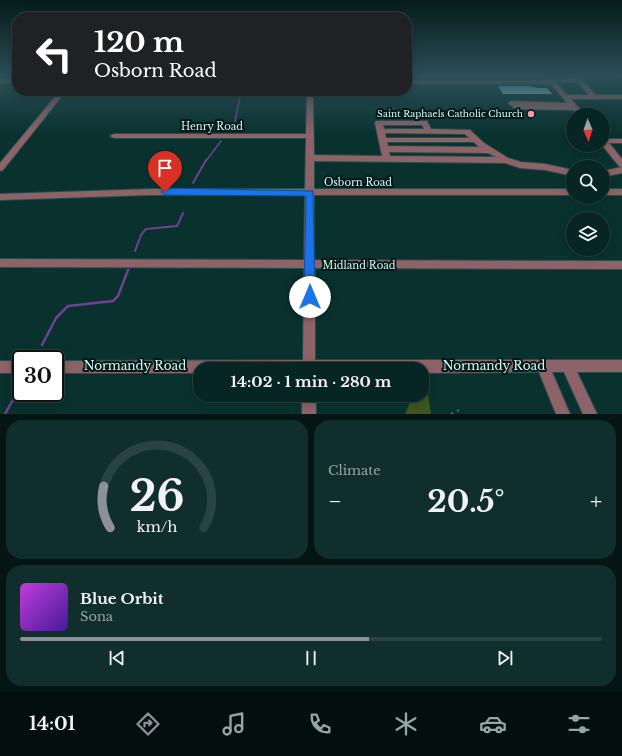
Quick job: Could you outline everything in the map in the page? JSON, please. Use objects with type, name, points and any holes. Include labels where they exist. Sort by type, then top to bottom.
[{"type":"street","points":[[0,168],[59,96]]},
{"type":"street","points":[[310,96],[310,362]]},
{"type":"street","points":[[565,97],[622,97]]},
{"type":"street","points":[[565,97],[573,106]]},
{"type":"street","points":[[511,103],[573,106],[516,107],[511,103]]},
{"type":"street","points":[[386,158],[379,123],[424,123],[429,131],[467,132],[488,150],[506,160],[520,165],[545,167],[566,172]]},
{"type":"street","name":"Henry Road","points":[[114,136],[309,136]]},
{"type":"street","points":[[382,140],[476,140]]},
{"type":"street","points":[[610,141],[622,141]]},
{"type":"street","points":[[384,149],[488,150]]},
{"type":"street","points":[[610,149],[622,164]]},
{"type":"street","points":[[310,158],[506,160]]},
{"type":"street","points":[[610,173],[622,170]]},
{"type":"street","name":"Osborn Road","points":[[0,197],[150,192],[566,192]]},
{"type":"street","points":[[610,192],[622,192]]},
{"type":"street","name":"Midland Road","points":[[0,264],[622,265]]},
{"type":"street","name":"Normandy Road","points":[[429,366],[622,366]]},
{"type":"street","points":[[543,366],[563,414]]},
{"type":"street","points":[[568,366],[590,414]]},
{"type":"street","points":[[0,367],[12,367]]},
{"type":"street","name":"Normandy Road","points":[[64,367],[193,367]]},
{"type":"street","points":[[309,402],[309,414]]},
{"type":"path","points":[[451,414],[459,410]]},
{"type":"green space","points":[[429,401],[431,414],[405,414],[410,402]]},
{"type":"waterway","points":[[229,131],[235,122],[240,96]]},
{"type":"waterway","points":[[206,161],[221,141]]},
{"type":"waterway","points":[[193,183],[206,160]]},
{"type":"waterway","points":[[135,251],[141,235],[146,229],[177,226],[183,213]]},
{"type":"waterway","points":[[42,345],[56,318],[68,306],[113,301],[118,296],[128,270]]},
{"type":"waterway","points":[[5,414],[12,401]]},
{"type":"place","name":"Saint Raphaels Catholic Church","points":[[531,114]]},
{"type":"route","points":[[165,192],[310,193],[310,297]]}]
